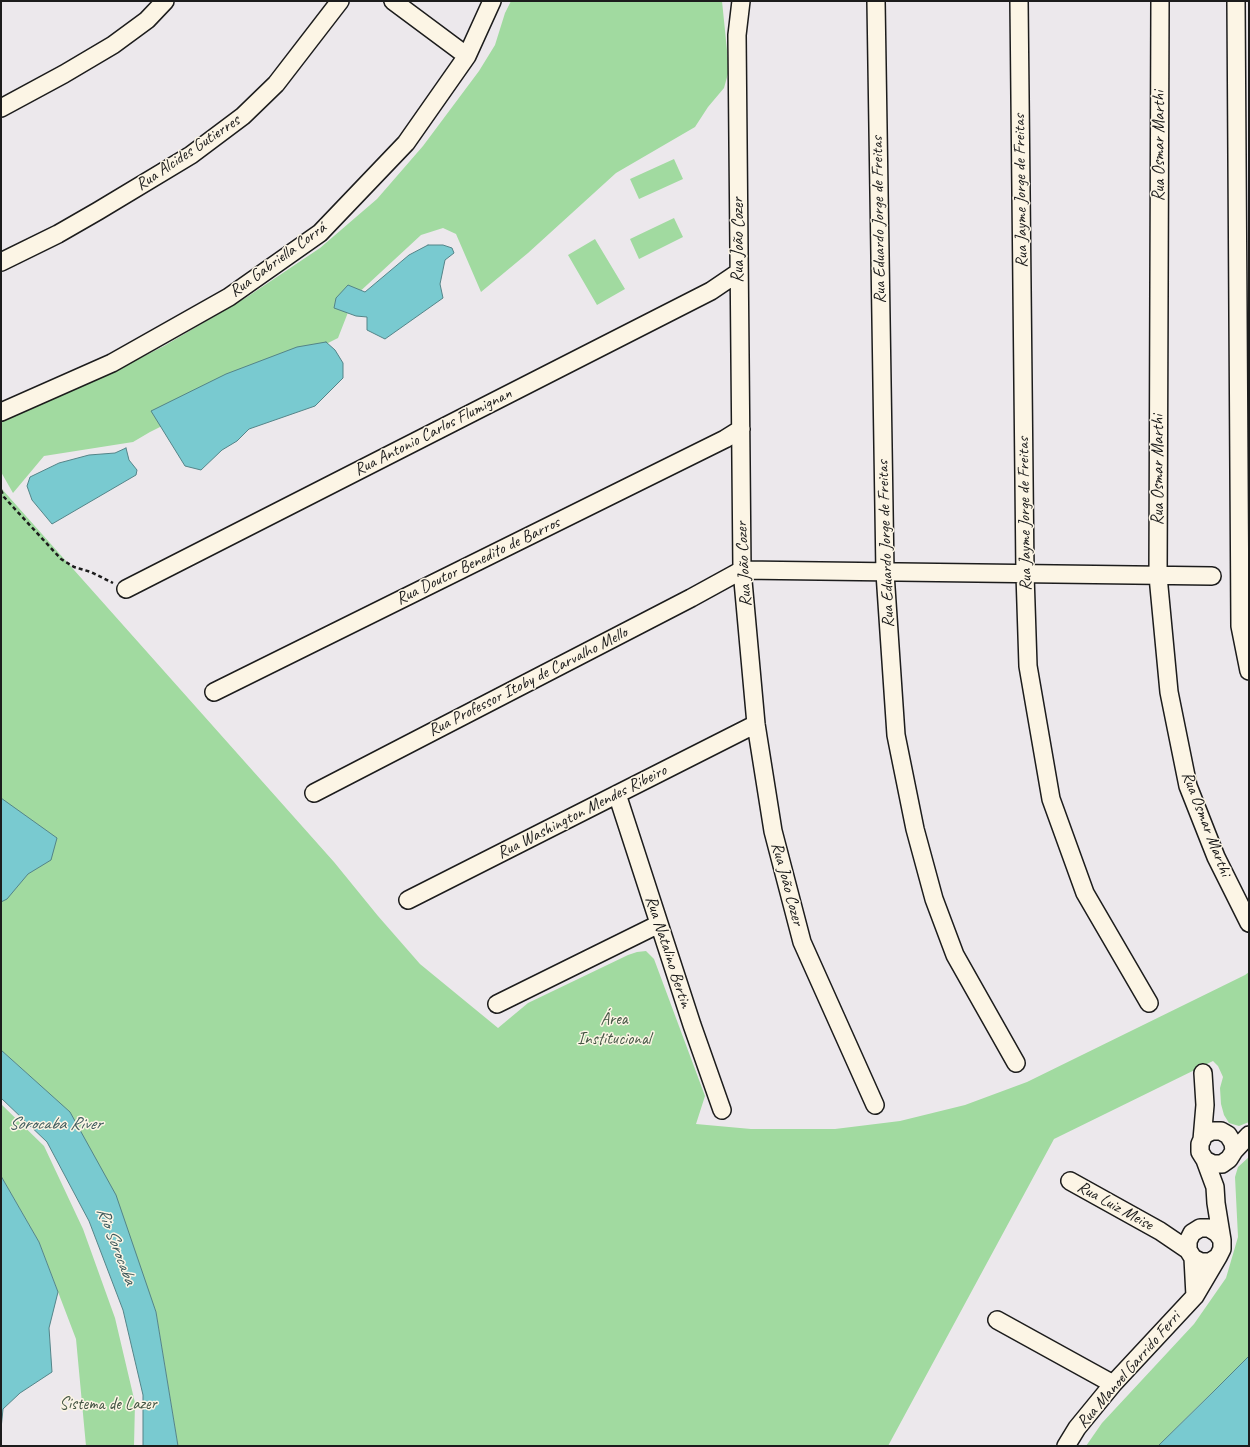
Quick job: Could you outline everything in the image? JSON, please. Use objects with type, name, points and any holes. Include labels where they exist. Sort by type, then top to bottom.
[{"type":"street","points":[[1,108],[64,74],[113,45],[147,20],[165,1]]},
{"type":"street","name":"Rua Alcides Gutierres","points":[[1,262],[58,234],[98,212],[191,155],[243,116],[276,84],[340,1]]},
{"type":"street","points":[[393,1],[467,56]]},
{"type":"street","name":"Rua Gabriella Corrá","points":[[1,412],[112,363],[229,297],[320,233],[406,143],[467,56],[492,1]]},
{"type":"street","name":"Rua João Cozer","points":[[741,1],[737,34],[742,570],[756,724],[773,831],[802,942],[875,1105]]},
{"type":"street","name":"Rua Eduardo Jorge de Freitas","points":[[876,1],[885,573],[896,735],[915,829],[934,899],[955,955],[1016,1063]]},
{"type":"street","name":"Rua Jayme Jorge de Freitas","points":[[1019,1],[1028,666],[1051,799],[1085,893],[1149,1003]]},
{"type":"street","name":"Rua Osmar Marthi","points":[[1160,1],[1158,576],[1169,692],[1188,786],[1216,858],[1249,923]]},
{"type":"street","points":[[1236,1],[1240,626],[1249,671]]},
{"type":"street","name":"Rua Antonio Carlos Flumignan","points":[[126,589],[711,290],[739,272]]},
{"type":"street","name":"Rua Doutor Benedito de Barros","points":[[214,692],[718,442],[741,428]]},
{"type":"street","points":[[742,570],[1212,576]]},
{"type":"street","name":"Rua Professor Itoby de Carvalho Mello","points":[[314,793],[684,602],[742,570]]},
{"type":"street","name":"Rua Washington Mendes Ribeiro","points":[[408,900],[756,724]]},
{"type":"street","name":"Rua Natalino Bertin","points":[[617,794],[658,924],[722,1110]]},
{"type":"street","points":[[497,1004],[658,924]]},
{"type":"street","name":"Rua Manoel Garrido Ferri","points":[[1066,1446],[1077,1428],[1113,1384],[1195,1296],[1222,1249],[1215,1195],[1205,1160],[1200,1152],[1205,1105],[1203,1073]]},
{"type":"street","name":"Rua Manoel Garrido Ferri","points":[[1195,1296],[1191,1254],[1188,1241],[1196,1231],[1215,1195],[1222,1164],[1229,1159],[1234,1152],[1233,1142],[1224,1133],[1205,1105]]},
{"type":"street","points":[[1202,1140],[1204,1136],[1212,1131],[1249,1135]]},
{"type":"street","points":[[1234,1152],[1249,1135]]},
{"type":"street","points":[[1205,1160],[1213,1164],[1222,1164]]},
{"type":"street","name":"Rua Luiz Meise","points":[[1070,1181],[1160,1231],[1191,1254]]},
{"type":"street","points":[[1196,1231],[1209,1228],[1217,1232],[1222,1240]]},
{"type":"street","name":"Rua Luiz Meise","points":[[1160,1231],[1196,1231]]},
{"type":"street","points":[[1191,1254],[1201,1262],[1210,1262],[1218,1257]]},
{"type":"street","points":[[997,1320],[1113,1384]]},
{"type":"path","points":[[1,490],[4,497],[61,559],[74,567],[91,572],[126,589]]},
{"type":"green space","points":[[511,1],[722,1],[729,70],[724,88],[708,107],[695,127],[616,173],[528,253],[481,292],[456,234],[443,228],[421,235],[354,297],[338,338],[150,432],[133,442],[44,456],[13,493],[1,472],[1,419],[101,378],[164,346],[247,297],[320,248],[377,199],[423,146],[479,71],[495,45],[505,13]]},
{"type":"green space","points":[[674,159],[683,179],[639,199],[630,179]]},
{"type":"green space","points":[[674,218],[683,237],[639,259],[630,239]]},
{"type":"green space","points":[[595,239],[625,289],[597,305],[568,255]]},
{"type":"green space","name":"Área Institucional","points":[[1,488],[334,862],[420,964],[498,1028],[528,1003],[628,955],[646,951],[654,959],[705,1096],[696,1124],[751,1129],[835,1129],[900,1121],[965,1105],[1027,1082],[1249,972],[1249,1122],[1239,1126],[1229,1123],[1224,1115],[1221,1104],[1220,1088],[1223,1077],[1218,1066],[1213,1061],[1054,1139],[888,1446],[178,1446],[156,1312],[70,1113],[1,1050]]},
{"type":"green space","name":"Sistema de Lazer","points":[[1,1104],[44,1146],[83,1229],[115,1318],[135,1403],[134,1446],[86,1446],[76,1339],[39,1242],[1,1176]]},
{"type":"green space","points":[[1249,1157],[1249,1356],[1158,1446],[1086,1446],[1102,1423],[1194,1324],[1226,1278],[1238,1237],[1235,1177],[1238,1167]]},
{"type":"water","points":[[428,245],[443,245],[452,248],[454,253],[445,260],[440,284],[443,298],[385,339],[367,330],[367,317],[356,316],[334,308],[336,298],[348,285],[365,292],[409,255]]},
{"type":"water","points":[[326,342],[335,350],[343,363],[343,378],[315,406],[249,429],[237,441],[222,450],[201,470],[185,466],[151,411],[226,374],[297,347]]},
{"type":"water","points":[[126,448],[129,460],[137,470],[136,475],[52,524],[32,500],[27,486],[30,477],[59,463],[89,455],[115,453]]},
{"type":"water","points":[[1,798],[57,838],[51,860],[28,874],[7,899],[1,902]]},
{"type":"water","name":"Sorocaba River","points":[[1,1050],[70,1112],[116,1195],[156,1312],[178,1446],[143,1446],[143,1395],[123,1310],[89,1221],[47,1142],[1,1098]]},
{"type":"water","points":[[1,1176],[39,1242],[58,1292],[49,1328],[52,1372],[20,1393],[3,1409],[1,1429]]},
{"type":"water","points":[[1249,1356],[1249,1446],[1158,1446],[1215,1390]]},
{"type":"water label","name":"Rio Sorocaba","points":[[116,1246]]}]
